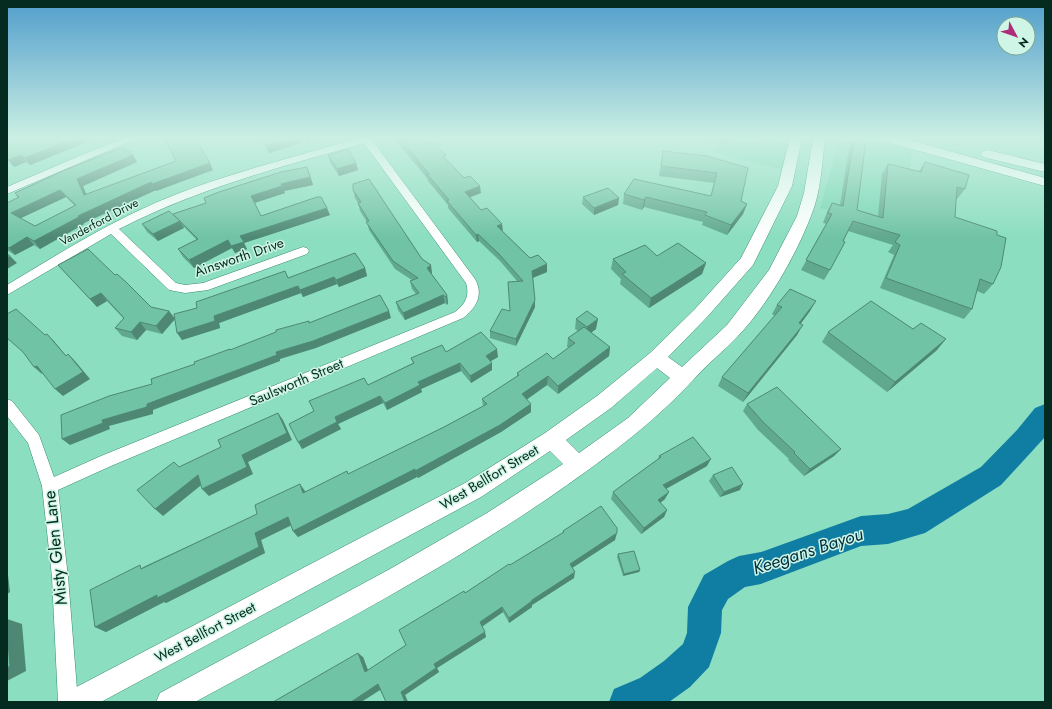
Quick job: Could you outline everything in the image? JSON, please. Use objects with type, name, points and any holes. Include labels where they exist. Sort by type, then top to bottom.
[{"type":"main road","name":"West Bellfort Street","points":[[74,702],[473,490],[552,439],[604,402],[656,358],[702,313],[747,261],[785,186],[788,171]]},
{"type":"main road","points":[[169,702],[398,578],[495,521],[578,466],[635,424],[733,330],[776,272],[804,216],[811,193],[815,171]]},
{"type":"main road","points":[[1019,171],[1045,182]]},
{"type":"main road","points":[[656,358],[684,378]]},
{"type":"main road","points":[[552,439],[578,466]]},
{"type":"street","points":[[7,191],[52,171]]},
{"type":"street","name":"Vanderford Drive","points":[[7,291],[59,258],[112,228],[154,208],[202,189],[259,171]]},
{"type":"street","name":"Saulsworth Street","points":[[50,486],[106,461],[459,315],[470,305],[474,294],[474,288],[391,171]]},
{"type":"street","name":"Ainsworth Drive","points":[[112,228],[173,286],[185,289],[204,287],[303,251]]},
{"type":"street","name":"Misty Glen Lane","points":[[7,405],[34,440],[50,486],[60,577],[68,702]]},
{"type":"shaded area","points":[[831,171],[909,171],[902,229],[820,208]]},
{"type":"building","points":[[63,171],[95,171],[77,179],[84,195],[149,171],[188,171],[152,184],[151,182],[78,216],[79,217],[34,241],[27,237],[9,248],[7,247],[7,203],[19,197],[15,193]],"holes":[[[60,190],[76,205],[35,226],[11,213]]]},
{"type":"building","points":[[308,171],[310,177],[281,184],[282,186],[251,196],[261,216],[317,197],[321,197],[327,208],[240,236],[244,242],[231,246],[228,240],[189,260],[178,249],[198,239],[173,214],[206,203],[204,198],[219,192],[281,172]]},
{"type":"building","points":[[427,171],[457,171],[464,178],[470,176],[480,186],[465,192],[481,210],[487,208],[502,224],[497,226],[530,258],[538,255],[547,264],[532,271],[535,300],[516,339],[490,331],[502,309],[510,311],[508,282],[523,281],[499,254],[478,234],[476,235],[447,201],[449,200],[427,174],[429,174]]},
{"type":"building","points":[[702,171],[747,171],[741,201],[747,204],[731,225],[705,215],[707,212],[646,197],[644,200],[624,194],[634,179],[711,196],[717,173]]},
{"type":"building","points":[[849,171],[862,171],[857,210],[883,218],[887,171],[956,171],[969,175],[965,189],[957,187],[955,217],[997,231],[997,235],[1006,238],[1001,267],[993,284],[980,279],[972,309],[886,278],[900,245],[895,242],[900,235],[853,221],[843,241],[845,242],[830,270],[806,260],[832,214],[828,213],[832,203],[843,206]]},
{"type":"building","points":[[369,179],[422,259],[431,265],[427,268],[447,295],[446,297],[443,295],[403,313],[396,302],[419,293],[410,281],[418,278],[393,261],[366,222],[369,221],[358,203],[361,202],[353,190],[353,184]]},
{"type":"building","points":[[608,188],[619,198],[594,208],[583,197]]},
{"type":"building","points":[[169,211],[180,221],[153,234],[142,224]]},
{"type":"building","points":[[678,243],[706,263],[651,298],[622,274],[626,272],[613,259],[645,245],[657,256]]},
{"type":"building","points":[[88,249],[115,275],[117,274],[126,282],[151,307],[169,311],[156,326],[140,322],[131,332],[115,328],[124,318],[101,293],[90,299],[58,265]]},
{"type":"building","points":[[355,253],[365,268],[336,280],[334,277],[300,290],[298,286],[214,316],[215,321],[177,333],[174,314],[197,308],[196,302],[285,271],[288,278]]},
{"type":"building","points":[[790,289],[816,301],[799,323],[803,325],[748,393],[722,377],[782,307],[777,305]]},
{"type":"building","points":[[380,295],[389,311],[313,341],[276,352],[277,355],[147,404],[147,407],[102,420],[103,423],[62,439],[61,415],[109,396],[152,384],[151,379],[195,364],[194,362],[230,350],[276,332],[276,330],[309,321],[309,323]]},
{"type":"building","points":[[871,301],[913,329],[921,323],[946,339],[895,382],[828,332]]},
{"type":"building","points":[[16,309],[45,335],[47,334],[66,356],[68,354],[83,372],[55,389],[37,366],[34,367],[23,352],[7,338],[7,314]]},
{"type":"building","points":[[587,311],[598,319],[587,327],[576,319]]},
{"type":"building","points":[[584,327],[610,347],[558,386],[548,376],[522,394],[531,404],[500,425],[415,471],[415,469],[293,531],[288,517],[255,533],[259,547],[157,598],[157,595],[95,627],[90,590],[140,565],[141,569],[257,514],[255,505],[300,484],[303,493],[347,471],[348,474],[444,427],[487,404],[482,399],[519,375],[517,373],[547,353],[553,359],[575,343],[568,338]]},
{"type":"building","points":[[481,332],[497,349],[486,356],[492,363],[470,376],[460,363],[418,382],[420,385],[385,403],[380,396],[335,417],[337,422],[298,442],[289,424],[314,411],[309,401],[364,378],[368,385],[414,363],[411,358],[442,345],[446,352]]},
{"type":"building","points":[[777,387],[841,449],[810,469],[747,404]]},
{"type":"building","points":[[278,413],[287,433],[242,455],[247,467],[202,489],[198,475],[155,509],[137,490],[174,462],[179,467],[221,447],[218,440]]},
{"type":"building","points":[[693,437],[711,459],[663,485],[669,492],[658,500],[667,510],[644,528],[613,492],[661,457],[659,456]]},
{"type":"building","points":[[732,467],[743,484],[724,492],[713,475]]},
{"type":"building","points":[[601,506],[617,528],[617,533],[570,564],[575,572],[532,600],[509,618],[502,607],[480,622],[485,632],[434,664],[436,668],[401,692],[405,702],[386,702],[378,684],[351,702],[273,702],[358,653],[365,672],[406,645],[399,630],[464,591],[465,593],[509,564],[510,565],[564,532],[563,531]]},
{"type":"building","points":[[634,551],[640,570],[624,574],[618,554]]},
{"type":"building","points":[[7,630],[10,666],[7,668]]},
{"type":"waterway","name":"Keegans Bayou","points":[[627,702],[652,692],[677,674],[697,655],[704,633],[705,607],[716,587],[739,572],[761,568],[861,531],[888,529],[914,522],[991,476],[1027,439],[1045,416]]}]
